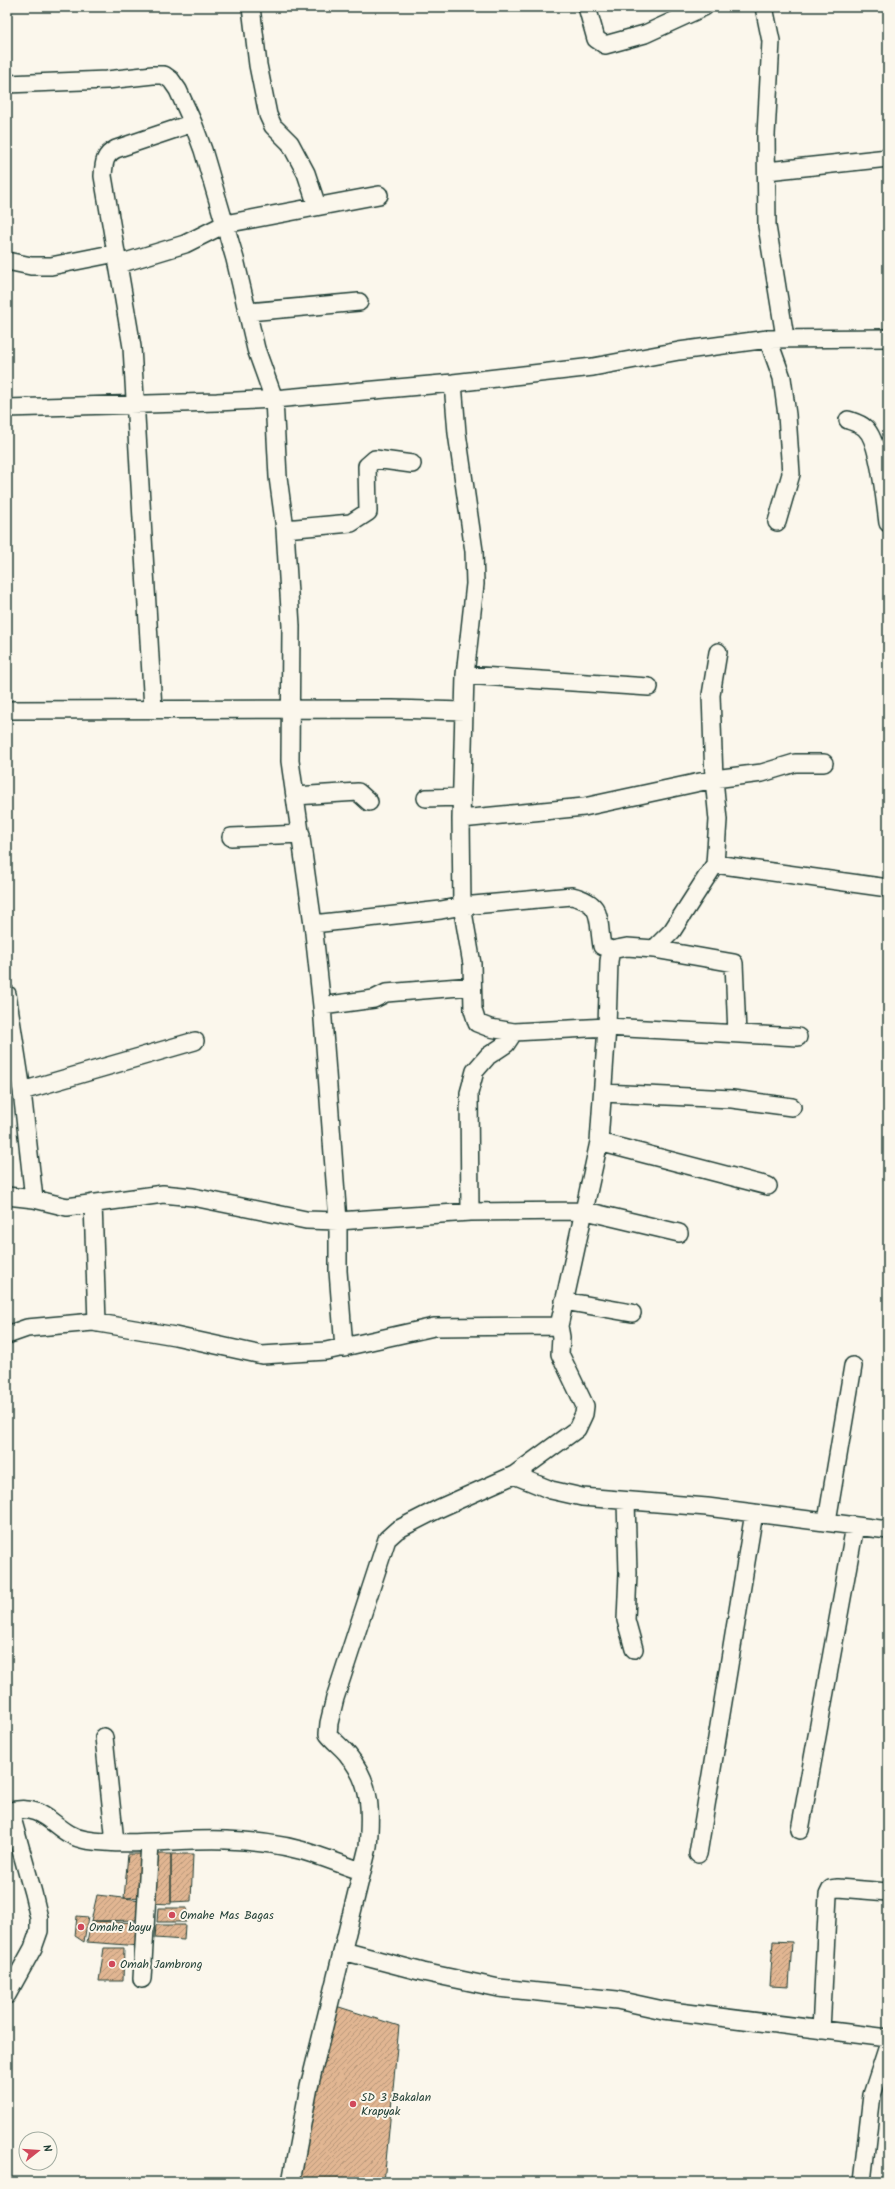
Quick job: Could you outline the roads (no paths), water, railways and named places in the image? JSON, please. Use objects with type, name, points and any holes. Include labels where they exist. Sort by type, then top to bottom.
[{"type":"street","points":[[251,7],[258,65],[268,115],[273,126],[290,143],[306,173],[317,206]]},
{"type":"street","points":[[587,7],[596,39],[605,45],[645,34],[704,7]]},
{"type":"street","points":[[764,7],[771,41],[766,135],[767,226],[786,337]]},
{"type":"street","points":[[7,84],[107,80],[164,75],[171,80],[178,90],[193,123],[225,224],[256,349],[274,399],[278,477],[285,529],[291,626],[289,709],[290,761],[313,924],[322,1006],[338,1221],[338,1271],[344,1348]]},
{"type":"street","points":[[153,709],[132,347],[103,176],[106,158],[116,149],[193,123]]},
{"type":"street","points":[[767,171],[888,158]]},
{"type":"street","points":[[7,261],[31,266],[52,266],[117,258],[185,244],[225,224],[379,194]]},
{"type":"street","points":[[248,312],[359,302]]},
{"type":"street","points":[[7,408],[274,399],[453,383],[593,367],[679,351],[786,337],[888,338]]},
{"type":"street","points":[[768,339],[782,378],[787,415],[791,474],[777,522]]},
{"type":"street","points":[[453,383],[457,433],[474,551],[473,614],[465,674],[461,819],[462,906],[472,964],[472,1010],[477,1023],[490,1028],[514,1032],[607,1027],[798,1037]]},
{"type":"street","points":[[848,420],[864,426],[870,434],[876,449],[888,523]]},
{"type":"street","points":[[285,529],[351,523],[368,512],[367,466],[370,462],[375,459],[412,464]]},
{"type":"street","points":[[654,949],[672,931],[715,864],[718,820],[704,694],[718,652]]},
{"type":"street","points":[[465,674],[649,686]]},
{"type":"street","points":[[7,710],[289,709],[464,711]]},
{"type":"street","points":[[461,819],[584,807],[714,780],[762,773],[795,763],[824,763]]},
{"type":"street","points":[[295,796],[358,792],[370,802]]},
{"type":"street","points":[[426,798],[462,797]]},
{"type":"street","points":[[231,837],[301,834]]},
{"type":"street","points":[[715,864],[888,888]]},
{"type":"street","points":[[313,924],[441,910],[462,906],[572,896],[587,900],[597,910],[602,946],[611,950],[627,947],[654,949],[734,963],[737,1034]]},
{"type":"street","points":[[291,2182],[309,2087],[368,1847],[371,1808],[368,1792],[358,1770],[348,1754],[328,1734],[329,1723],[387,1538],[397,1530],[440,1508],[514,1475],[578,1429],[584,1414],[582,1398],[560,1354],[562,1337],[559,1326],[586,1211],[599,1142],[607,1027],[609,961],[611,950]]},
{"type":"street","points":[[322,1006],[374,999],[386,993],[472,986]]},
{"type":"street","points":[[7,994],[22,1091],[34,1199]]},
{"type":"street","points":[[470,1212],[469,1093],[474,1071],[481,1062],[506,1044],[514,1032]]},
{"type":"street","points":[[22,1091],[194,1041]]},
{"type":"street","points":[[603,1093],[732,1099],[792,1107]]},
{"type":"street","points":[[599,1142],[768,1186]]},
{"type":"street","points":[[7,1196],[34,1199],[67,1207],[163,1194],[193,1197],[306,1220],[338,1221],[470,1212],[586,1211],[679,1233]]},
{"type":"street","points":[[93,1203],[97,1323]]},
{"type":"street","points":[[564,1302],[632,1313]]},
{"type":"street","points":[[7,1335],[27,1328],[97,1323],[175,1336],[262,1355],[326,1351],[434,1327],[559,1326]]},
{"type":"street","points":[[827,1521],[853,1366]]},
{"type":"street","points":[[514,1475],[568,1494],[626,1501],[754,1512],[888,1530]]},
{"type":"street","points":[[626,1501],[628,1573],[626,1620],[634,1649]]},
{"type":"street","points":[[698,1854],[754,1512]]},
{"type":"street","points":[[800,1830],[855,1526]]},
{"type":"street","points":[[104,1737],[115,1842]]},
{"type":"street","points":[[7,1995],[33,1948],[39,1931],[39,1918],[33,1893],[9,1811],[27,1809],[38,1811],[75,1837],[86,1840],[150,1843],[204,1840],[243,1841],[315,1854],[361,1871]]},
{"type":"street","points":[[142,1979],[150,1843]]},
{"type":"street","points":[[821,2030],[828,1895],[831,1889],[838,1888],[888,1892]]},
{"type":"street","points":[[343,1951],[423,1972],[499,1988],[617,2000],[663,2010],[888,2038]]},
{"type":"street","points":[[862,2182],[872,2095],[888,2046]]},
{"type":"place","name":"Omahe Mas Bagas","points":[[172,1915]]},
{"type":"place","name":"Omahe bayu","points":[[81,1927]]},
{"type":"place","name":"Omah Jambrong","points":[[112,1964]]},
{"type":"place","name":"SD 3 Bakalan Krapyak","points":[[353,2104]]}]
